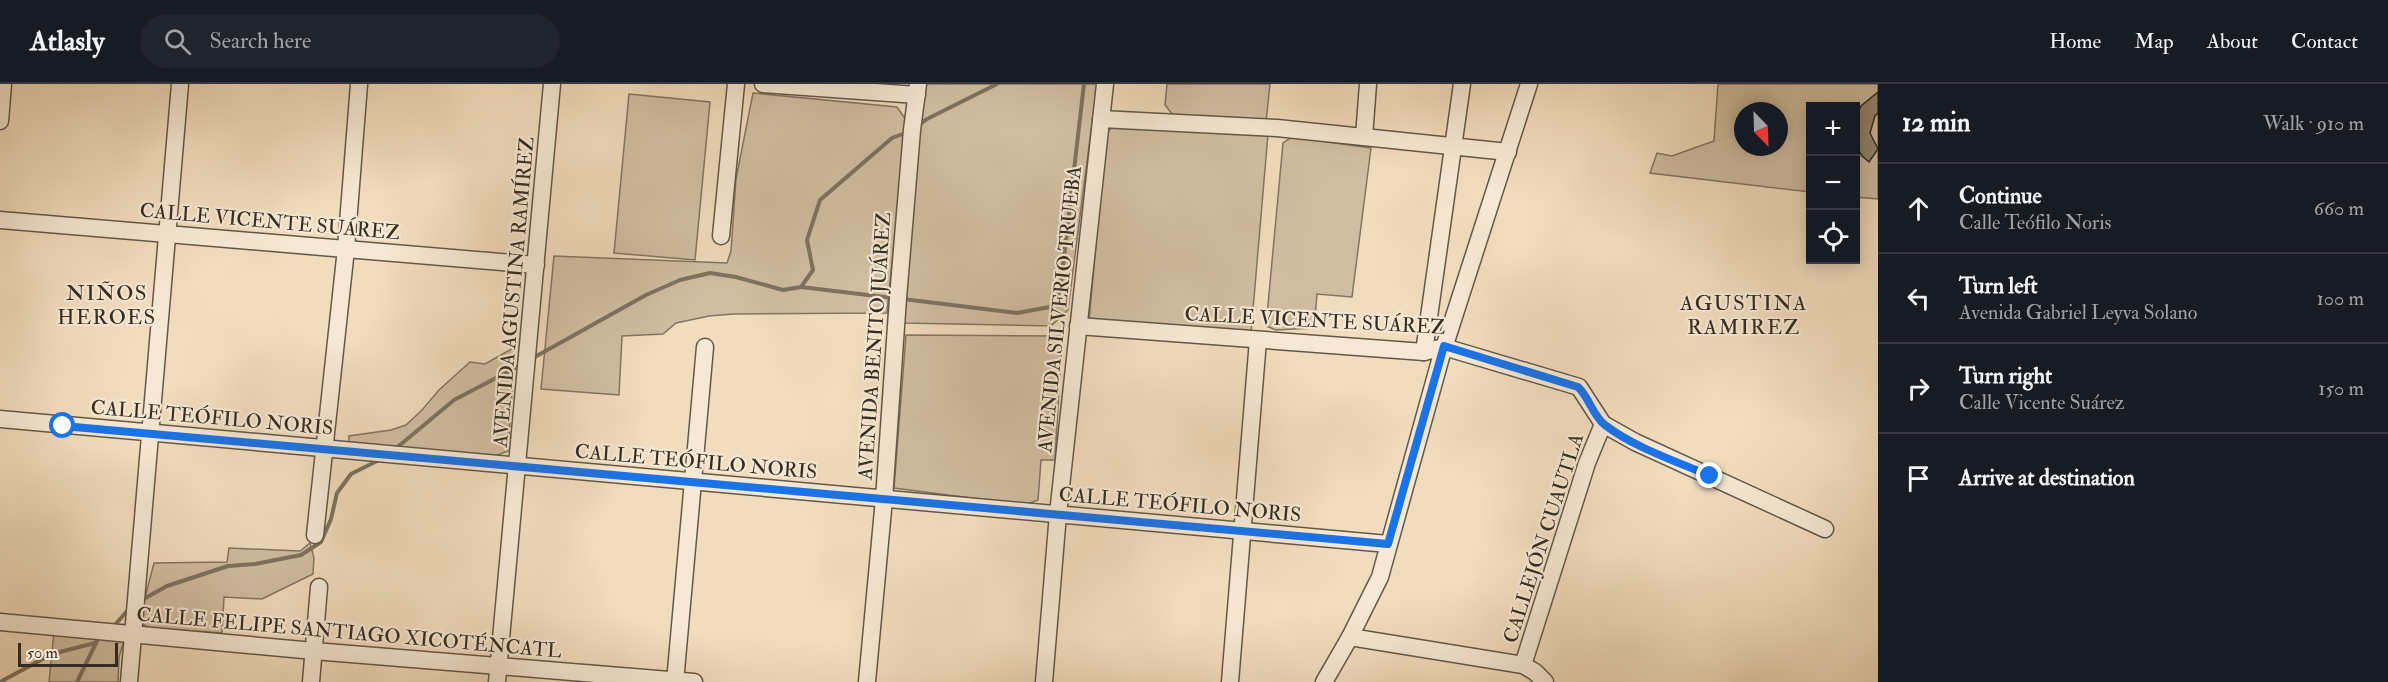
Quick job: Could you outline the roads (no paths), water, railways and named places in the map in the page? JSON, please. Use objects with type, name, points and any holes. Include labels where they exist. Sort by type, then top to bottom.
[{"type":"street","points":[[0,121],[3,84]]},
{"type":"street","points":[[129,682],[180,84]]},
{"type":"street","points":[[315,536],[346,249],[359,84]]},
{"type":"street","name":"AVENIDA AGUSTINA RAMÍREZ","points":[[498,674],[525,400],[552,84]]},
{"type":"street","points":[[721,236],[735,84]]},
{"type":"street","points":[[763,84],[918,90]]},
{"type":"street","name":"AVENIDA SILVERIO TRUEBA","points":[[1044,682],[1058,514],[1105,84]]},
{"type":"street","points":[[1364,137],[1368,84]]},
{"type":"street","points":[[1424,352],[1462,84]]},
{"type":"street","points":[[1324,682],[1380,577],[1444,346],[1529,84]]},
{"type":"street","name":"AVENIDA BENITO JUÁREZ","points":[[867,682],[884,499],[899,276],[912,130],[918,90]]},
{"type":"street","points":[[1101,119],[1277,129],[1508,152]]},
{"type":"street","name":"CALLE VICENTE SUÁREZ","points":[[0,220],[536,265]]},
{"type":"street","name":"CALLE VICENTE SUÁREZ","points":[[1078,326],[1424,352],[1444,346],[1578,387],[1585,393],[1603,424]]},
{"type":"street","points":[[1230,682],[1258,340]]},
{"type":"street","points":[[675,681],[705,347]]},
{"type":"street","name":"CALLE TEÓFILO NORIS","points":[[0,419],[1388,544]]},
{"type":"street","points":[[1603,424],[1635,442],[1825,529]]},
{"type":"street","name":"CALLEJÓN CUAUTLA","points":[[1523,665],[1587,463],[1603,424]]},
{"type":"street","points":[[311,682],[319,587]]},
{"type":"street","name":"CALLE FELIPE SANTIAGO XICOTÉNCATL","points":[[0,622],[314,651],[498,674],[694,682]]},
{"type":"street","points":[[1350,637],[1523,665],[1545,682]]},
{"type":"waterway","points":[[917,126],[997,84]]},
{"type":"waterway","points":[[903,299],[1017,313],[1050,307],[1060,291],[1084,84]]},
{"type":"waterway","points":[[533,358],[646,295],[680,280],[710,273],[736,277],[783,290],[801,287],[813,270],[807,240],[820,200],[892,138],[908,132]]},
{"type":"waterway","points":[[801,287],[893,298]]},
{"type":"waterway","points":[[394,450],[454,400],[521,365]]},
{"type":"waterway","points":[[140,601],[167,586],[228,566],[255,564],[301,555],[321,542],[331,519],[337,493],[351,474],[383,458]]},
{"type":"waterway","points":[[112,628],[129,609]]},
{"type":"waterway","points":[[77,682],[99,637]]},
{"type":"waterway","points":[[0,682],[52,654],[95,643]]},
{"type":"district","name":"NIÑOS HEROES","points":[[107,305]]},
{"type":"district","name":"AGUSTINA RAMIREZ","points":[[1744,315]]}]
